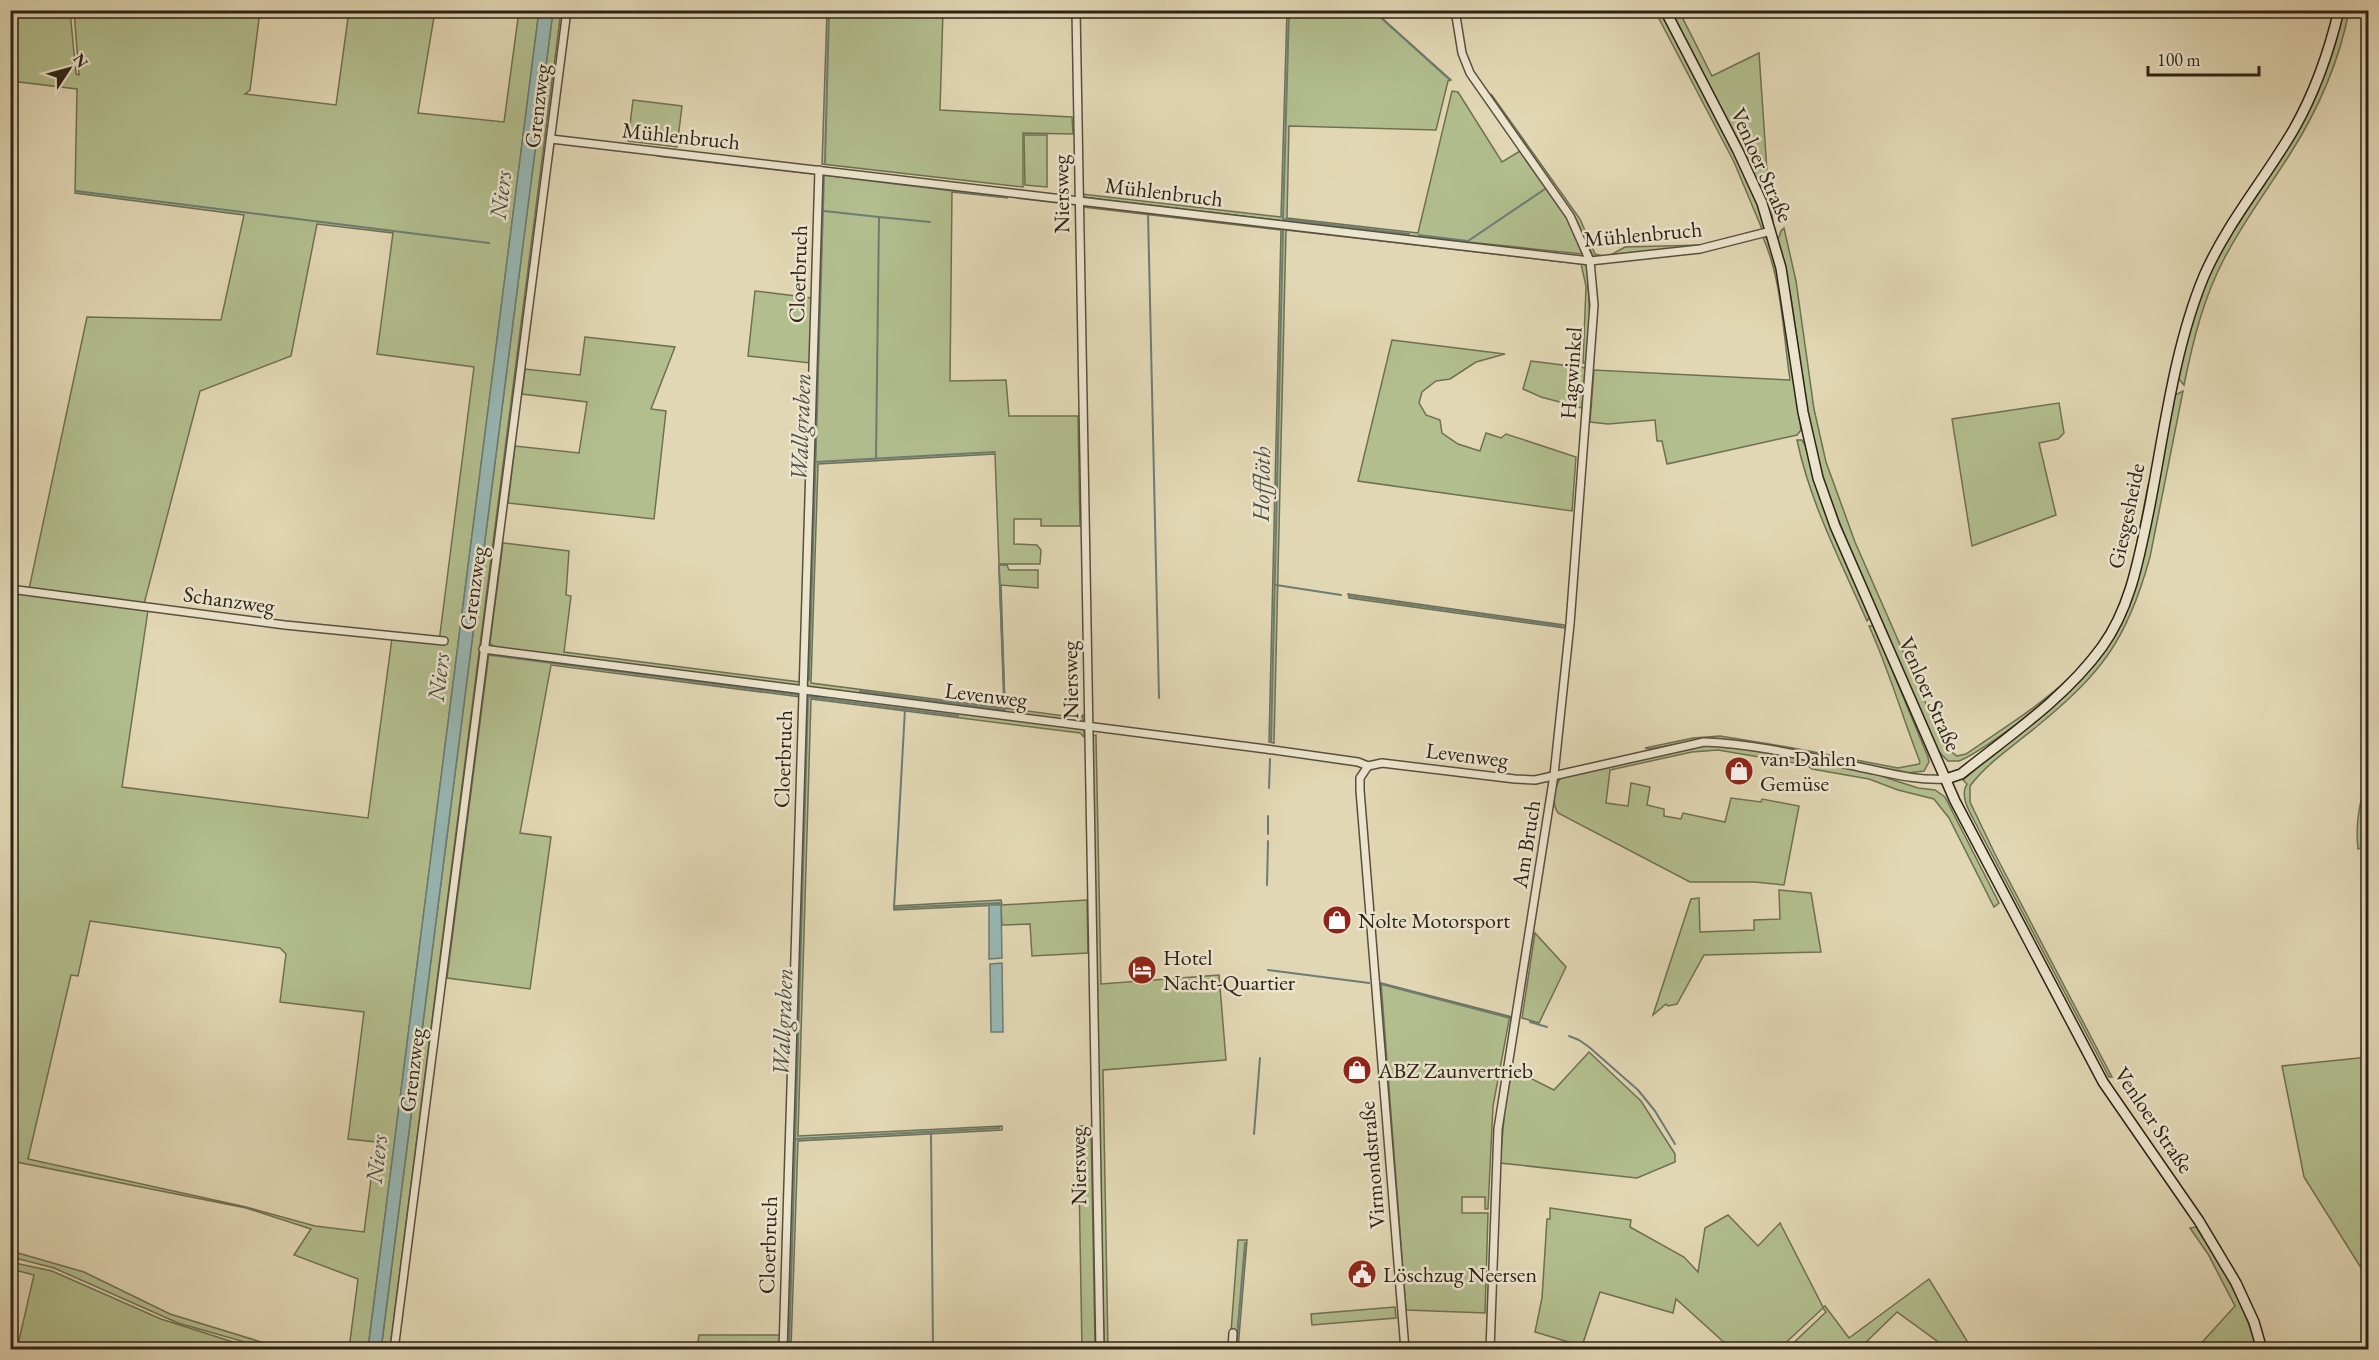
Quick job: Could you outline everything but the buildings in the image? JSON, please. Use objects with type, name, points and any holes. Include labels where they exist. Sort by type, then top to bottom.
[{"type":"main road","name":"Venloer Straße","points":[[1665,10],[1749,175],[1771,231],[1786,293],[1804,420],[1818,478],[1835,526],[1961,814],[2103,1082],[2199,1221],[2236,1283],[2254,1322],[2262,1350]]},
{"type":"main road","name":"Giesgesheide","points":[[1946,779],[1961,774],[2066,689],[2085,669],[2116,626],[2139,559],[2186,328],[2205,274],[2222,240],[2294,129],[2325,62],[2339,10]]},
{"type":"main road","points":[[2362,1350],[2368,1341]]},
{"type":"street","name":"Grenzweg","points":[[394,1350],[567,10]]},
{"type":"street","name":"Niersweg","points":[[1076,10],[1100,1350]]},
{"type":"street","name":"Hagwinkel","points":[[1455,10],[1462,52],[1470,73],[1570,216],[1590,261],[1594,305],[1590,366],[1570,624],[1554,775]]},
{"type":"street","name":"Mühlenbruch","points":[[551,140],[1590,261],[1700,249],[1771,231]]},
{"type":"street","name":"Cloerbruch","points":[[783,1350],[819,170]]},
{"type":"street","name":"Schanzweg","points":[[10,589],[285,625],[444,641]]},
{"type":"street","name":"Levenweg","points":[[483,649],[1312,755],[1358,762],[1368,766],[1382,763],[1535,780],[1554,775]]},
{"type":"street","name":"Am Bruch","points":[[1490,1350],[1498,1129],[1554,775],[1704,742],[1724,742],[1911,778],[1946,779]]},
{"type":"street","name":"Virmondstraße","points":[[1368,766],[1360,778],[1360,790],[1405,1350]]},
{"type":"street","points":[[1232,1350],[1233,1332]]},
{"type":"green space","points":[[11,11],[70,11],[76,74],[79,75],[74,11],[260,11],[250,90],[245,94],[336,105],[349,11],[435,11],[418,113],[504,122],[519,11],[539,11],[368,1349],[349,1349],[358,1279],[294,1255],[311,1229],[246,1208],[16,1162],[11,1194],[11,592],[148,610],[122,787],[368,818],[392,638],[439,642],[474,367],[377,354],[393,233],[317,224],[291,356],[200,391],[144,604],[29,589],[87,317],[221,320],[244,215],[75,193],[77,89],[11,81]],"holes":[[[90,921],[280,948],[286,954],[280,1002],[364,1012],[348,1139],[376,1142],[364,1232],[315,1226],[246,1207],[28,1159],[71,975],[78,976]]]},
{"type":"green space","points":[[553,11],[561,11],[390,1349],[381,1350]]},
{"type":"green space","points":[[827,11],[943,11],[940,110],[1072,117],[1073,134],[1023,133],[1023,187],[822,164]]},
{"type":"green space","points":[[1287,11],[1378,11],[1379,15],[1401,11],[1382,18],[1451,80],[1448,81],[1436,130],[1289,126],[1287,218],[1418,233],[1452,91],[1458,92],[1502,162],[1520,151],[1571,224],[1582,254],[1082,197],[1082,194],[1281,217]]},
{"type":"green space","points":[[1655,11],[1660,11],[1729,143],[1754,197],[1765,225],[1764,230],[1736,239],[1679,250],[1655,250],[1607,257],[1625,247],[1702,245],[1762,229],[1734,162]]},
{"type":"green space","points":[[1670,11],[1679,11],[1712,76],[1759,53],[1768,186],[1773,223],[1759,187]]},
{"type":"green space","points":[[2343,11],[2349,11],[2340,49],[2318,103],[2282,167],[2239,232],[2210,289],[2191,352],[2184,385],[2178,378],[2184,350],[2205,282],[2228,237],[2305,112],[2334,47]]},
{"type":"green space","points":[[1491,94],[1580,219],[1595,254],[1607,257],[1593,256],[1576,219],[1494,102]]},
{"type":"green space","points":[[633,100],[682,106],[677,147],[628,141]]},
{"type":"green space","points":[[1024,135],[1047,135],[1047,187],[1025,185]]},
{"type":"green space","points":[[822,173],[1006,195],[1007,198],[952,192],[950,381],[1006,380],[1009,416],[1078,416],[1080,526],[1041,526],[1041,519],[1014,519],[1014,544],[1037,545],[1041,550],[1040,564],[999,564],[995,454],[818,464],[811,683],[1004,708],[999,565],[1007,565],[1009,570],[1038,570],[1038,588],[1001,585],[1005,708],[1080,718],[1083,715],[1083,724],[807,687]]},
{"type":"green space","points":[[1086,203],[1585,263],[1587,266],[1590,320],[1586,363],[1583,363],[1586,286],[1581,264],[1286,230],[1274,743],[1269,742],[1281,230],[1082,207]]},
{"type":"green space","points":[[1784,228],[1796,281],[1814,409],[1826,462],[1855,542],[1945,747],[1957,756],[1966,754],[2036,706],[2077,670],[2095,649],[2110,625],[2127,584],[2148,486],[2149,488],[2136,556],[2125,596],[2107,634],[2095,652],[2066,684],[2034,712],[1982,749],[1959,761],[1948,761],[1939,752],[1849,548],[1822,476],[1811,435],[1791,298],[1778,240]]},
{"type":"green space","points":[[1762,235],[1769,240],[1778,277],[1801,430],[1797,435],[1667,464],[1662,441],[1657,441],[1655,420],[1608,424],[1590,422],[1594,370],[1790,380],[1778,288]]},
{"type":"green space","points":[[755,291],[812,298],[810,363],[748,356]]},
{"type":"green space","points":[[585,337],[675,347],[651,409],[666,411],[654,519],[508,503],[515,446],[579,453],[587,402],[522,394],[525,369],[580,375]]},
{"type":"green space","points":[[1392,340],[1505,354],[1476,362],[1450,379],[1436,381],[1422,392],[1419,403],[1426,415],[1440,420],[1442,433],[1458,444],[1480,451],[1486,433],[1501,438],[1506,434],[1576,457],[1572,511],[1358,481]]},
{"type":"green space","points":[[1531,361],[1586,368],[1582,408],[1541,397],[1523,389]]},
{"type":"green space","points":[[2183,391],[2150,557],[2132,612],[2121,634],[2109,654],[2078,690],[1992,763],[1970,786],[1970,802],[2112,1077],[2109,1077],[1970,813],[1964,795],[1967,784],[1963,780],[2078,682],[2099,659],[2119,627],[2175,395]]},
{"type":"green space","points":[[2059,403],[2064,433],[2058,439],[2039,443],[2056,515],[1972,546],[1952,419]]},
{"type":"green space","points":[[1797,440],[1802,440],[1805,445],[1825,513],[1870,617],[1867,621],[1818,509]]},
{"type":"green space","points":[[503,543],[569,551],[566,595],[571,596],[564,652],[800,682],[800,687],[496,649],[490,643]]},
{"type":"green space","points":[[1348,594],[1564,625],[1564,628],[1349,598]]},
{"type":"green space","points":[[1869,626],[1874,626],[1928,757],[1929,762],[1924,771],[1907,773],[1713,738],[1645,748],[1693,738],[1720,736],[1898,768],[1919,764]]},
{"type":"green space","points":[[489,653],[800,693],[800,697],[551,665],[520,833],[551,837],[530,989],[447,978]]},
{"type":"green space","points":[[811,696],[858,699],[1084,729],[1084,737],[1080,733],[811,699],[798,1136],[1002,1126],[1002,1130],[798,1141],[791,1349],[787,1350],[806,698]]},
{"type":"green space","points":[[1096,735],[1101,984],[1219,975],[1226,1060],[1103,1070],[1108,1350],[1104,1349],[1092,736]]},
{"type":"green space","points":[[1703,745],[1754,750],[1878,775],[1918,788],[1935,790],[1945,797],[1999,903],[1994,907],[1949,818],[1934,799],[1898,790],[1869,779],[1812,769],[1807,765],[1718,750],[1692,752],[1610,770],[1606,803],[1628,806],[1631,783],[1650,787],[1647,805],[1664,809],[1664,816],[1681,819],[1683,813],[1725,822],[1731,798],[1761,802],[1762,799],[1799,806],[1784,885],[1754,882],[1690,882],[1558,813],[1556,809],[1554,794],[1562,776]]},
{"type":"green space","points":[[2368,776],[2368,845],[2358,849],[2359,812]]},
{"type":"green space","points":[[1779,890],[1811,893],[1821,952],[1704,955],[1677,1004],[1668,1006],[1666,1004],[1653,1015],[1691,899],[1699,898],[1700,932],[1754,930],[1754,920],[1780,919]]},
{"type":"green space","points":[[1001,900],[1002,905],[1087,900],[1088,953],[1032,956],[1030,924],[1002,925],[1001,905],[894,910],[894,906]]},
{"type":"green space","points":[[1535,933],[1566,967],[1539,1023],[1522,1018]]},
{"type":"green space","points":[[1381,983],[1512,1017],[1509,1020],[1493,1106],[1488,1209],[1485,1209],[1485,1197],[1462,1197],[1462,1213],[1488,1213],[1485,1313],[1406,1310]]},
{"type":"green space","points":[[1589,1052],[1641,1101],[1675,1154],[1675,1162],[1637,1178],[1500,1163],[1505,1107],[1512,1069],[1554,1090]]},
{"type":"green space","points":[[2368,1057],[2368,1279],[2304,1177],[2282,1066]]},
{"type":"green space","points":[[1078,1126],[1091,1126],[1095,1347],[1082,1348]]},
{"type":"green space","points":[[1550,1208],[1631,1220],[1630,1227],[1684,1257],[1698,1272],[1705,1228],[1728,1215],[1758,1246],[1780,1223],[1823,1307],[1825,1306],[1849,1338],[1929,1279],[1972,1349],[1945,1349],[1897,1312],[1859,1349],[1787,1349],[1826,1312],[1823,1308],[1779,1349],[1725,1349],[1728,1346],[1676,1299],[1673,1313],[1600,1292],[1582,1346],[1535,1332],[1542,1298],[1547,1219],[1550,1219]]},
{"type":"green space","points":[[2196,1227],[2215,1256],[2246,1316],[2257,1349],[2196,1349],[2235,1306],[2208,1254],[2190,1228]]},
{"type":"green space","points":[[1238,1240],[1247,1240],[1238,1349],[1235,1349],[1236,1332],[1231,1332]]},
{"type":"green space","points":[[11,1251],[84,1272],[170,1314],[284,1349],[269,1349],[178,1323],[54,1268],[11,1257]]},
{"type":"green space","points":[[10,1262],[52,1271],[161,1319],[255,1349],[17,1349],[34,1275],[11,1269]]},
{"type":"green space","points":[[1395,1307],[1396,1318],[1312,1325],[1311,1314]]},
{"type":"green space","points":[[699,1335],[780,1335],[780,1349],[697,1349]]},
{"type":"water","points":[[539,11],[553,11],[381,1349],[368,1349]]},
{"type":"water","points":[[989,905],[1001,905],[1002,958],[989,959]]},
{"type":"water","points":[[1002,963],[1003,1032],[991,1032],[990,964]]},
{"type":"waterway","name":"Wallgraben","points":[[825,163],[829,10]]},
{"type":"waterway","name":"Hofflöth","points":[[1289,10],[1283,219],[1409,234]]},
{"type":"waterway","points":[[1326,10],[1379,16],[1449,79]]},
{"type":"waterway","points":[[1380,16],[1397,10]]},
{"type":"waterway","points":[[658,156],[815,174]]},
{"type":"waterway","name":"Wallgraben","points":[[809,680],[824,174]]},
{"type":"waterway","points":[[825,175],[1004,197]]},
{"type":"waterway","points":[[1419,235],[1468,241],[1545,189]]},
{"type":"waterway","points":[[76,191],[489,243]]},
{"type":"waterway","points":[[824,211],[879,217],[876,458]]},
{"type":"waterway","points":[[1159,698],[1148,213],[1283,229],[1271,741]]},
{"type":"waterway","points":[[879,217],[930,222]]},
{"type":"waterway","points":[[815,462],[995,452]]},
{"type":"waterway","points":[[860,691],[1005,710],[999,566]]},
{"type":"waterway","points":[[1276,585],[1341,595]]},
{"type":"waterway","points":[[1349,596],[1561,626]]},
{"type":"waterway","points":[[490,655],[799,695]]},
{"type":"waterway","name":"Wallgraben","points":[[789,1350],[808,696]]},
{"type":"waterway","points":[[809,697],[958,716]]},
{"type":"waterway","points":[[905,709],[894,908],[1000,903]]},
{"type":"waterway","name":"Hofflöth","points":[[1269,788],[1270,759]]},
{"type":"waterway","name":"Hofflöth","points":[[1268,816],[1268,834]]},
{"type":"waterway","name":"Hofflöth","points":[[1267,885],[1268,841]]},
{"type":"waterway","points":[[1268,970],[1369,983]]},
{"type":"waterway","points":[[1381,984],[1510,1018]]},
{"type":"waterway","points":[[1530,1022],[1547,1027]]},
{"type":"waterway","points":[[1569,1036],[1589,1047],[1638,1090],[1655,1111],[1675,1144]]},
{"type":"waterway","name":"Hofflöth","points":[[1254,1134],[1260,1058]]},
{"type":"waterway","points":[[796,1139],[999,1128]]},
{"type":"waterway","points":[[931,1132],[933,1350]]},
{"type":"waterway","name":"Hofflöth","points":[[1236,1350],[1245,1243]]},
{"type":"place","name":"van Dahlen Gemüse","points":[[1739,771]]},
{"type":"place","name":"Nolte Motorsport","points":[[1337,920]]},
{"type":"place","name":"Hotel Nacht-Quartier","points":[[1142,970]]},
{"type":"place","name":"ABZ Zaunvertrieb","points":[[1357,1070]]},
{"type":"place","name":"Löschzug Neersen","points":[[1362,1274]]},
{"type":"water label","name":"Niers","points":[[500,195]]},
{"type":"water label","name":"Niers","points":[[438,677]]},
{"type":"water label","name":"Niers","points":[[376,1159]]}]
